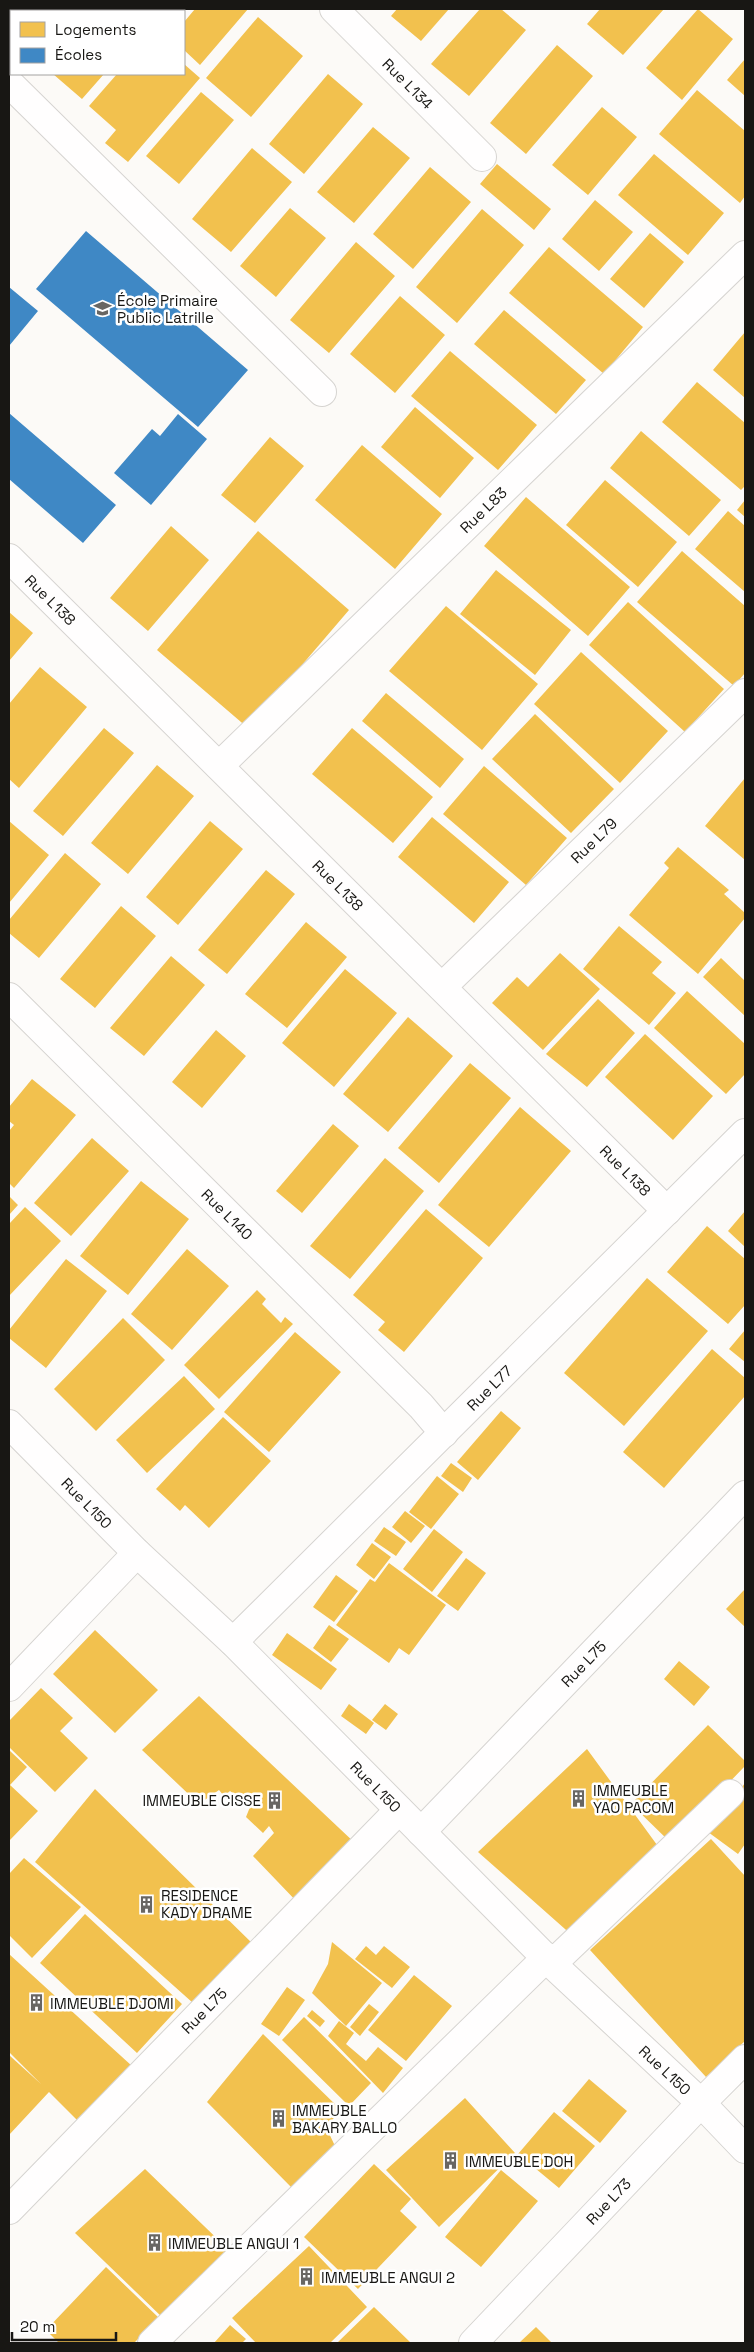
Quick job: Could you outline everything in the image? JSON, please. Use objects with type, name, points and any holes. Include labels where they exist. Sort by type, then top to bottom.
[{"type":"street","name":"Rue L134","points":[[334,9],[482,157]]},
{"type":"street","points":[[9,83],[322,392]]},
{"type":"street","name":"Rue L83","points":[[219,766],[745,254]]},
{"type":"street","name":"Rue L138","points":[[9,558],[667,1211]]},
{"type":"street","name":"Rue L79","points":[[442,987],[745,693]]},
{"type":"street","name":"Rue L140","points":[[9,997],[421,1406],[444,1433]]},
{"type":"street","name":"Rue L77","points":[[234,1642],[745,1133]]},
{"type":"street","name":"Rue L150","points":[[9,1424],[137,1553],[234,1642],[549,1961],[701,2102],[745,2149]]},
{"type":"street","name":"Rue L75","points":[[421,1832],[745,1495]]},
{"type":"street","points":[[9,1687],[137,1553]]},
{"type":"street","points":[[152,2343],[549,1961],[730,1794]]},
{"type":"street","name":"Rue L75","points":[[9,2210],[399,1810]]},
{"type":"street","name":"Rue L73","points":[[473,2343],[745,2058]]},
{"type":"building: Logements","points":[[9,9],[49,9],[10,10],[9,32]]},
{"type":"building: Logements","points":[[128,9],[130,10],[74,10]]},
{"type":"building: Logements","points":[[143,9],[171,9],[170,10]]},
{"type":"building: Logements","points":[[195,9],[248,9],[200,65],[185,51],[185,21]]},
{"type":"building: Logements","points":[[397,9],[449,9],[421,41],[391,16]]},
{"type":"building: Logements","points":[[480,9],[501,9],[526,30],[469,96],[431,64]]},
{"type":"building: Logements","points":[[600,9],[664,9],[623,55],[587,24]]},
{"type":"building: Logements","points":[[698,9],[733,39],[682,100],[646,68]]},
{"type":"building: Logements","points":[[258,17],[303,56],[251,117],[206,78]]},
{"type":"building: Logements","points":[[557,45],[593,76],[526,154],[490,123]]},
{"type":"building: Logements","points":[[745,59],[745,96],[727,80]]},
{"type":"building: Logements","points":[[185,65],[200,78],[128,162],[105,143],[116,130],[89,106],[116,75],[185,75]]},
{"type":"building: Logements","points":[[328,74],[363,104],[304,174],[269,144]]},
{"type":"building: Logements","points":[[54,75],[103,75],[82,99]]},
{"type":"building: Logements","points":[[697,90],[745,131],[745,196],[740,203],[659,134]]},
{"type":"building: Logements","points":[[201,92],[234,120],[179,184],[146,156]]},
{"type":"building: Logements","points":[[602,107],[637,137],[588,195],[552,165]]},
{"type":"building: Logements","points":[[373,127],[410,158],[354,223],[317,192]]},
{"type":"building: Logements","points":[[252,148],[292,182],[231,252],[192,219]]},
{"type":"building: Logements","points":[[654,154],[724,213],[688,255],[618,195]]},
{"type":"building: Logements","points":[[497,164],[551,209],[534,230],[480,184]]},
{"type":"building: Logements","points":[[430,167],[471,202],[413,269],[373,234]]},
{"type":"building: Logements","points":[[595,200],[633,232],[599,271],[562,239]]},
{"type":"building: Logements","points":[[290,208],[326,238],[276,297],[240,266]]},
{"type":"building: Logements","points":[[482,209],[524,245],[457,323],[416,287]]},
{"type":"building: Logements","points":[[650,233],[684,262],[644,308],[610,279]]},
{"type":"building: Logements","points":[[356,242],[395,276],[329,353],[290,320]]},
{"type":"building: Logements","points":[[549,247],[643,327],[604,374],[509,293]]},
{"type":"building: Logements","points":[[400,296],[445,335],[395,393],[350,354]]},
{"type":"building: Logements","points":[[504,310],[586,380],[556,414],[474,344]]},
{"type":"building: Logements","points":[[745,332],[745,398],[713,370]]},
{"type":"building: Logements","points":[[450,351],[537,425],[498,470],[411,396]]},
{"type":"building: Logements","points":[[697,382],[745,423],[745,486],[741,490],[662,422]]},
{"type":"building: Logements","points":[[415,407],[474,458],[440,498],[381,447]]},
{"type":"building: Logements","points":[[641,431],[721,500],[689,536],[610,468]]},
{"type":"building: Logements","points":[[270,437],[304,466],[255,523],[221,495]]},
{"type":"building: Logements","points":[[362,445],[442,514],[395,569],[315,500]]},
{"type":"building: Logements","points":[[605,480],[677,542],[638,587],[566,525]]},
{"type":"building: Logements","points":[[526,497],[630,587],[588,636],[484,546]]},
{"type":"building: Logements","points":[[745,500],[745,517],[737,510]]},
{"type":"building: Logements","points":[[728,511],[745,526],[745,592],[695,549]]},
{"type":"building: Logements","points":[[171,526],[209,560],[148,631],[110,598]]},
{"type":"building: Logements","points":[[258,531],[349,610],[248,728],[157,650]]},
{"type":"building: Logements","points":[[682,551],[745,606],[745,673],[734,686],[637,602]]},
{"type":"building: Logements","points":[[496,570],[571,630],[535,675],[460,614]]},
{"type":"building: Logements","points":[[628,602],[724,689],[685,732],[589,645]]},
{"type":"building: Logements","points":[[446,606],[538,684],[482,750],[389,671]]},
{"type":"building: Logements","points":[[9,612],[33,633],[9,661]]},
{"type":"building: Logements","points":[[581,652],[668,731],[620,783],[534,704]]},
{"type":"building: Logements","points":[[40,667],[87,707],[19,788],[9,779],[9,704]]},
{"type":"building: Logements","points":[[386,693],[464,759],[440,788],[362,721]]},
{"type":"building: Logements","points":[[535,714],[614,789],[571,833],[492,759]]},
{"type":"building: Logements","points":[[104,728],[134,753],[63,836],[33,811]]},
{"type":"building: Logements","points":[[352,728],[433,797],[393,843],[312,774]]},
{"type":"building: Logements","points":[[157,765],[194,796],[128,874],[91,843]]},
{"type":"building: Logements","points":[[484,766],[567,838],[526,885],[443,814]]},
{"type":"building: Logements","points":[[745,778],[745,860],[705,826]]},
{"type":"building: Logements","points":[[432,817],[509,882],[474,923],[398,857]]},
{"type":"building: Logements","points":[[9,821],[49,855],[9,903]]},
{"type":"building: Logements","points":[[210,821],[243,849],[178,925],[146,897]]},
{"type":"building: Logements","points":[[678,847],[729,890],[724,894],[745,913],[745,918],[698,974],[629,915],[669,868],[664,863]]},
{"type":"building: Logements","points":[[65,853],[101,884],[39,958],[9,933],[9,920]]},
{"type":"building: Logements","points":[[266,870],[295,894],[227,974],[198,950]]},
{"type":"building: Logements","points":[[121,906],[156,936],[95,1008],[60,979]]},
{"type":"building: Logements","points":[[306,922],[347,957],[287,1028],[245,994]]},
{"type":"building: Logements","points":[[619,926],[662,962],[652,973],[676,993],[649,1025],[583,969]]},
{"type":"building: Logements","points":[[560,953],[600,989],[543,1050],[492,1003],[517,977],[528,987]]},
{"type":"building: Logements","points":[[171,956],[205,985],[144,1056],[110,1028]]},
{"type":"building: Logements","points":[[721,958],[745,981],[745,1016],[703,977]]},
{"type":"building: Logements","points":[[345,969],[397,1013],[334,1087],[282,1043]]},
{"type":"building: Logements","points":[[687,991],[745,1044],[745,1074],[726,1094],[654,1028]]},
{"type":"building: Logements","points":[[598,999],[635,1033],[587,1087],[546,1054]]},
{"type":"building: Logements","points":[[408,1017],[453,1056],[388,1132],[343,1094]]},
{"type":"building: Logements","points":[[216,1030],[246,1056],[202,1108],[172,1082]]},
{"type":"building: Logements","points":[[645,1034],[713,1096],[673,1140],[605,1077]]},
{"type":"building: Logements","points":[[470,1063],[511,1098],[439,1183],[398,1148]]},
{"type":"building: Logements","points":[[32,1079],[76,1115],[14,1188],[9,1183],[9,1131],[14,1125],[9,1121],[9,1107]]},
{"type":"building: Logements","points":[[520,1107],[571,1151],[489,1247],[438,1205]]},
{"type":"building: Logements","points":[[333,1124],[359,1146],[302,1213],[276,1191]]},
{"type":"building: Logements","points":[[92,1138],[129,1171],[71,1236],[34,1203]]},
{"type":"building: Logements","points":[[385,1158],[424,1191],[350,1279],[310,1246]]},
{"type":"building: Logements","points":[[141,1181],[189,1219],[128,1295],[80,1256]]},
{"type":"building: Logements","points":[[9,1196],[18,1205],[9,1215]]},
{"type":"building: Logements","points":[[25,1207],[61,1241],[9,1296],[9,1224]]},
{"type":"building: Logements","points":[[426,1209],[483,1258],[404,1352],[378,1330],[385,1322],[353,1295]]},
{"type":"building: Logements","points":[[745,1211],[745,1247],[728,1231]]},
{"type":"building: Logements","points":[[707,1226],[745,1259],[745,1305],[728,1324],[667,1272]]},
{"type":"building: Logements","points":[[187,1249],[229,1286],[172,1350],[131,1314]]},
{"type":"building: Logements","points":[[66,1259],[107,1291],[46,1368],[9,1338],[9,1330]]},
{"type":"building: Logements","points":[[647,1278],[708,1331],[624,1426],[564,1373]]},
{"type":"building: Logements","points":[[257,1290],[266,1299],[262,1304],[281,1323],[285,1317],[293,1324],[219,1399],[184,1365]]},
{"type":"building: Logements","points":[[123,1318],[165,1360],[96,1431],[54,1389]]},
{"type":"building: Logements","points":[[745,1330],[745,1362],[729,1349]]},
{"type":"building: Logements","points":[[295,1332],[341,1372],[269,1452],[224,1412]]},
{"type":"building: Logements","points":[[712,1349],[745,1378],[745,1396],[664,1488],[623,1452]]},
{"type":"building: Logements","points":[[184,1376],[215,1409],[147,1473],[116,1440]]},
{"type":"building: Logements","points":[[501,1411],[521,1428],[478,1480],[457,1462]]},
{"type":"building: Logements","points":[[223,1417],[271,1461],[209,1528],[185,1505],[180,1511],[156,1489]]},
{"type":"building: Logements","points":[[451,1463],[472,1478],[463,1492],[441,1476]]},
{"type":"building: Logements","points":[[437,1476],[459,1494],[431,1529],[409,1512]]},
{"type":"building: Logements","points":[[405,1511],[425,1526],[411,1543],[392,1527]]},
{"type":"building: Logements","points":[[384,1527],[406,1542],[396,1556],[374,1541]]},
{"type":"building: Logements","points":[[434,1529],[463,1552],[432,1592],[403,1569]]},
{"type":"building: Logements","points":[[372,1543],[391,1557],[374,1579],[356,1565]]},
{"type":"building: Logements","points":[[466,1558],[486,1573],[458,1611],[437,1596]]},
{"type":"building: Logements","points":[[389,1563],[446,1605],[409,1655],[399,1648],[389,1663],[336,1625],[370,1579],[375,1582]]},
{"type":"building: Logements","points":[[336,1575],[358,1591],[334,1622],[313,1607]]},
{"type":"building: Logements","points":[[745,1589],[745,1627],[726,1609]]},
{"type":"building: Logements","points":[[329,1625],[349,1639],[331,1662],[313,1648]]},
{"type":"building: Logements","points":[[95,1630],[158,1690],[115,1733],[53,1674]]},
{"type":"building: Logements","points":[[287,1633],[337,1669],[321,1690],[272,1655]]},
{"type":"building: Logements","points":[[679,1661],[710,1687],[694,1706],[664,1679]]},
{"type":"building: Logements","points":[[41,1688],[73,1718],[60,1731],[88,1758],[55,1792],[9,1747],[9,1721]]},
{"type":"building: Logements","name":"IMMEUBLE CISSE","points":[[199,1696],[356,1844],[300,1905],[253,1856],[274,1833],[269,1826],[263,1833],[246,1817],[250,1807],[230,1791],[224,1796],[219,1790],[199,1804],[142,1750]]},
{"type":"building: Logements","points":[[349,1704],[374,1723],[366,1734],[341,1716]]},
{"type":"building: Logements","points":[[385,1704],[398,1714],[386,1730],[372,1720]]},
{"type":"building: Logements","points":[[708,1725],[745,1761],[745,1766],[671,1843],[631,1804]]},
{"type":"building: Logements","name":"IMMEUBLE YAO PACOM","points":[[587,1749],[660,1849],[574,1937],[478,1852]]},
{"type":"building: Logements","points":[[9,1750],[27,1767],[10,1785],[38,1811],[9,1841]]},
{"type":"building: Logements","points":[[745,1783],[745,1844],[738,1854],[708,1832]]},
{"type":"building: Logements","name":"RESIDENCE KADY DRAME","points":[[95,1789],[255,1946],[193,2003],[35,1862]]},
{"type":"building: Logements","points":[[711,1839],[745,1876],[745,2041],[706,2077],[590,1950]]},
{"type":"building: Logements","points":[[24,1858],[81,1907],[32,1958],[9,1935],[9,1874]]},
{"type":"building: Logements","points":[[85,1914],[182,2004],[137,2053],[40,1963]]},
{"type":"building: Logements","points":[[332,1942],[382,1983],[346,2026],[312,1993],[328,1964]]},
{"type":"building: Logements","points":[[366,1946],[376,1955],[384,1946],[410,1967],[392,1988],[355,1959]]},
{"type":"building: Logements","name":"IMMEUBLE DJOMI","points":[[9,1954],[132,2066],[78,2121],[49,2092],[9,2135],[9,2055],[41,2084],[9,2052]]},
{"type":"building: Logements","points":[[414,1975],[452,2006],[406,2061],[368,2030]]},
{"type":"building: Logements","points":[[287,1987],[305,2000],[279,2036],[261,2024]]},
{"type":"building: Logements","points":[[369,2004],[379,2012],[360,2036],[350,2027]]},
{"type":"building: Logements","points":[[312,2010],[325,2021],[320,2027],[307,2016]]},
{"type":"building: Logements","points":[[304,2017],[371,2083],[349,2106],[282,2040]]},
{"type":"building: Logements","points":[[339,2021],[354,2033],[346,2044],[366,2061],[378,2047],[403,2068],[383,2093],[328,2036]]},
{"type":"building: Logements","name":"IMMEUBLE BAKARY BALLO","points":[[263,2034],[341,2110],[326,2127],[335,2146],[291,2187],[207,2102]]},
{"type":"building: Logements","points":[[589,2079],[627,2111],[600,2143],[562,2111]]},
{"type":"building: Logements","name":"IMMEUBLE DOH","points":[[465,2098],[515,2153],[439,2227],[386,2170]]},
{"type":"building: Logements","points":[[554,2112],[595,2146],[559,2188],[518,2154]]},
{"type":"building: Logements","points":[[374,2164],[411,2199],[400,2211],[417,2227],[358,2289],[304,2237]]},
{"type":"building: Logements","name":"IMMEUBLE ANGUI 1","points":[[145,2169],[233,2254],[165,2320],[75,2233]]},
{"type":"building: Logements","points":[[501,2170],[538,2201],[481,2267],[445,2237]]},
{"type":"building: Logements","name":"IMMEUBLE ANGUI 2","points":[[309,2246],[367,2307],[330,2343],[256,2343],[232,2318]]},
{"type":"building: Logements","points":[[106,2267],[159,2318],[134,2343],[59,2343],[46,2330]]},
{"type":"building: Logements","points":[[374,2307],[411,2343],[337,2343]]},
{"type":"building: Logements","points":[[230,2325],[246,2339],[242,2343],[214,2343]]},
{"type":"building: Logements","points":[[536,2327],[552,2343],[519,2343]]},
{"type":"building: Écoles","points":[[86,231],[248,370],[198,427],[36,289]]},
{"type":"building: Écoles","points":[[9,287],[38,311],[9,346]]},
{"type":"building: Écoles","points":[[9,413],[116,505],[83,543],[9,479]]},
{"type":"building: Écoles","points":[[178,414],[207,439],[151,505],[114,473],[152,429],[160,436]]},
{"type":"place","name":"École Primaire Public Latrille","points":[[103,309]]},
{"type":"place","name":"IMMEUBLE YAO PACOM","points":[[579,1799]]},
{"type":"place","name":"IMMEUBLE CISSE","points":[[275,1800]]},
{"type":"place","name":"RESIDENCE KADY DRAME","points":[[147,1904]]},
{"type":"place","name":"IMMEUBLE DJOMI","points":[[36,2003]]},
{"type":"place","name":"IMMEUBLE BAKARY BALLO","points":[[278,2119]]},
{"type":"place","name":"IMMEUBLE DOH","points":[[451,2161]]},
{"type":"place","name":"IMMEUBLE ANGUI 1","points":[[154,2243]]},
{"type":"place","name":"IMMEUBLE ANGUI 2","points":[[307,2277]]}]
